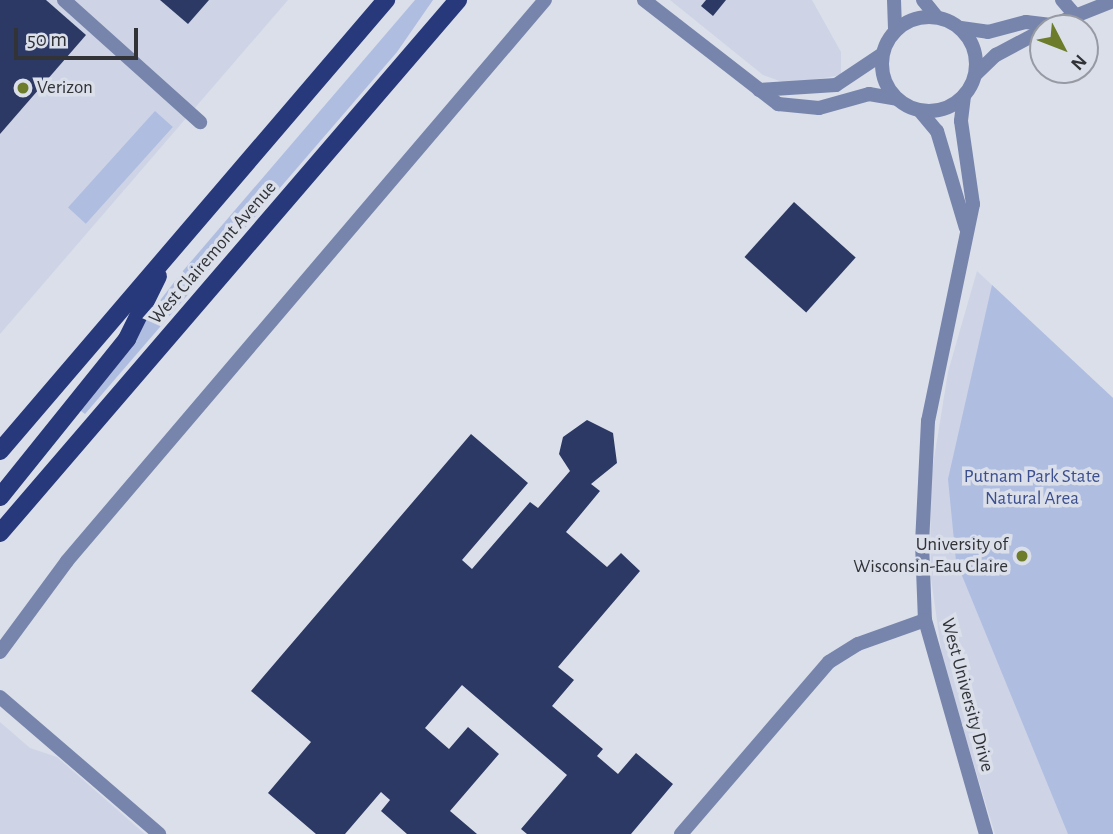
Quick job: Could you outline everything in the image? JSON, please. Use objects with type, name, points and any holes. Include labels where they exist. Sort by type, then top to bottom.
[{"type":"main road","name":"West Clairemont Avenue","points":[[0,451],[386,0]]},
{"type":"main road","points":[[419,46],[443,0]]},
{"type":"main road","name":"West Clairemont Avenue","points":[[0,533],[458,0]]},
{"type":"main road","points":[[0,497],[127,339],[168,254]]},
{"type":"street","points":[[64,0],[200,122]]},
{"type":"street","points":[[0,652],[67,561],[545,0]]},
{"type":"street","points":[[644,0],[778,104],[805,108],[869,94],[896,99],[920,111],[950,106],[964,96],[976,74],[996,55],[1029,37]]},
{"type":"street","points":[[894,0],[895,31]]},
{"type":"street","points":[[923,0],[937,17],[961,28],[988,32],[1029,23]]},
{"type":"street","points":[[1062,0],[1074,14]]},
{"type":"street","points":[[1078,14],[1113,1]]},
{"type":"street","points":[[759,90],[836,85],[881,55],[895,31],[906,22],[937,17]]},
{"type":"street","points":[[961,28],[976,57],[976,74]]},
{"type":"street","points":[[881,55],[896,99]]},
{"type":"street","name":"West University Drive","points":[[964,96],[961,121],[973,204],[924,451],[925,620],[986,834]]},
{"type":"street","name":"West University Drive","points":[[920,111],[937,131],[967,233]]},
{"type":"street","points":[[681,834],[829,662],[858,644],[925,620]]},
{"type":"street","points":[[0,697],[159,834]]},
{"type":"shaded area","points":[[0,0],[288,0],[0,334]]},
{"type":"shaded area","points":[[670,0],[812,0],[841,52],[841,75],[788,84],[763,75]]},
{"type":"shaded area","name":"Putnam Park State Natural Area","points":[[977,271],[1113,398],[1113,834],[995,834],[943,663],[931,578],[930,484],[948,372]]},
{"type":"shaded area","points":[[0,722],[30,748],[57,757],[145,834],[0,834]]},
{"type":"green space","points":[[415,0],[433,0],[397,52],[85,414],[77,408],[182,272]]},
{"type":"green space","points":[[155,111],[173,127],[86,224],[68,208]]},
{"type":"green space","name":"Putnam Park State Natural Area","points":[[992,285],[1113,398],[1113,834],[1068,834],[956,561],[948,479]]},
{"type":"building","points":[[0,0],[46,0],[86,35],[0,134]]},
{"type":"building","points":[[160,0],[209,0],[188,24]]},
{"type":"building","points":[[706,0],[726,0],[713,16],[701,6]]},
{"type":"building","points":[[794,202],[856,258],[806,313],[744,257]]},
{"type":"building","points":[[587,420],[613,433],[617,463],[591,484],[600,491],[566,532],[607,567],[621,553],[640,571],[558,667],[574,680],[552,706],[603,749],[597,756],[618,774],[636,753],[673,784],[631,834],[527,834],[521,829],[567,775],[462,685],[425,728],[449,749],[468,727],[499,754],[450,811],[477,834],[407,834],[381,811],[390,800],[381,792],[345,834],[316,834],[268,793],[311,742],[251,691],[471,434],[528,483],[462,560],[472,569],[530,502],[538,508],[570,471],[559,454],[563,437]]},
{"type":"place","name":"Verizon","points":[[23,88]]},
{"type":"place","name":"University of Wisconsin-Eau Claire","points":[[1022,556]]}]
